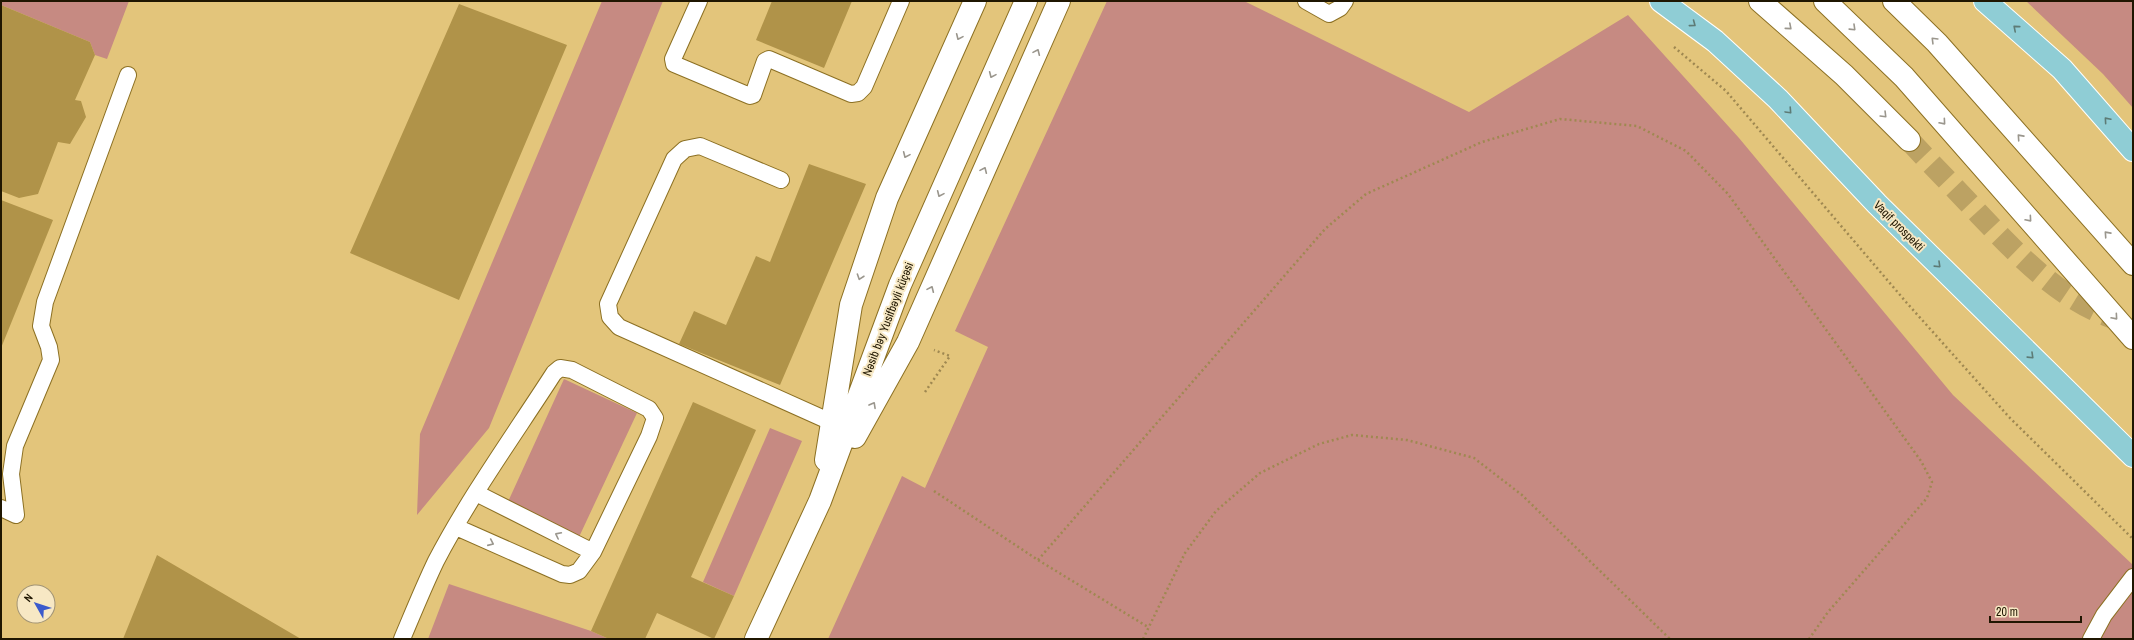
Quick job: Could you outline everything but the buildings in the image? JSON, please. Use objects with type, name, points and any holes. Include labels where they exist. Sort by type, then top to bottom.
[{"type":"main road","points":[[820,501],[831,422],[851,305],[887,198],[975,1]]},
{"type":"main road","name":"Nəsib bəy Yusifbəyli küçəsi","points":[[756,639],[820,501],[900,285],[1026,1]]},
{"type":"main road","points":[[820,501],[908,342],[1059,1]]},
{"type":"main road","name":"Vaqif prospekti","points":[[1661,1],[1715,41],[1778,99],[1877,204],[2133,456]]},
{"type":"main road","points":[[1760,1],[1844,75],[1909,140]]},
{"type":"main road","points":[[1825,1],[1904,77],[2133,338]]},
{"type":"main road","points":[[1894,1],[1937,43],[2133,264]]},
{"type":"main road","points":[[1985,1],[2062,69],[2133,150]]},
{"type":"lane","points":[[699,1],[673,59],[674,64],[750,96],[753,95],[765,61],[769,59],[850,94],[858,93],[864,87],[901,1]]},
{"type":"lane","points":[[1306,1],[1329,14],[1340,8],[1345,1]]},
{"type":"lane","points":[[1,508],[16,515],[11,474],[15,446],[51,360],[50,347],[41,326],[45,302],[128,75]]},
{"type":"lane","points":[[781,180],[700,146],[686,149],[674,160],[608,304],[610,317],[619,327],[831,422]]},
{"type":"lane","points":[[402,639],[436,562],[456,527],[476,493],[554,373],[560,368],[572,370],[649,409],[655,418],[649,436],[593,552],[579,571],[570,575],[562,574],[456,527]]},
{"type":"lane","points":[[476,493],[593,552]]},
{"type":"lane","points":[[2091,639],[2104,615],[2133,577]]},
{"type":"path","points":[[1668,42],[1726,91],[1901,296],[2009,417],[2132,538]]},
{"type":"path","points":[[1038,560],[1325,229],[1366,194],[1482,142],[1560,119],[1637,126],[1686,151],[1728,194],[1922,461],[1932,482],[1927,498],[1828,612],[1809,639]]},
{"type":"path","points":[[925,392],[950,356]]},
{"type":"path","points":[[1143,639],[1186,553],[1216,511],[1260,473],[1320,444],[1352,435],[1406,440],[1474,458],[1522,495],[1670,639]]},
{"type":"path","points":[[934,491],[1038,560],[1148,627]]},
{"type":"shaded area","points":[[1,1],[129,1],[107,59],[95,55],[90,42],[1,5]]},
{"type":"shaded area","points":[[602,1],[663,1],[489,428],[417,515],[420,434]]},
{"type":"shaded area","points":[[1107,1],[1244,1],[1469,112],[1628,15],[1739,138],[1953,395],[2133,565],[2133,639],[828,639],[902,476],[925,488],[988,347],[955,331]]},
{"type":"shaded area","points":[[2026,1],[2133,1],[2133,108],[2103,74]]},
{"type":"shaded area","points":[[564,379],[637,413],[579,537],[507,504]]},
{"type":"shaded area","points":[[770,428],[802,441],[734,596],[703,582]]},
{"type":"shaded area","points":[[449,584],[591,631],[609,639],[428,639]]},
{"type":"tunnel","points":[[1909,140],[2010,246],[2042,276],[2078,301],[2098,312],[2119,320]]}]
